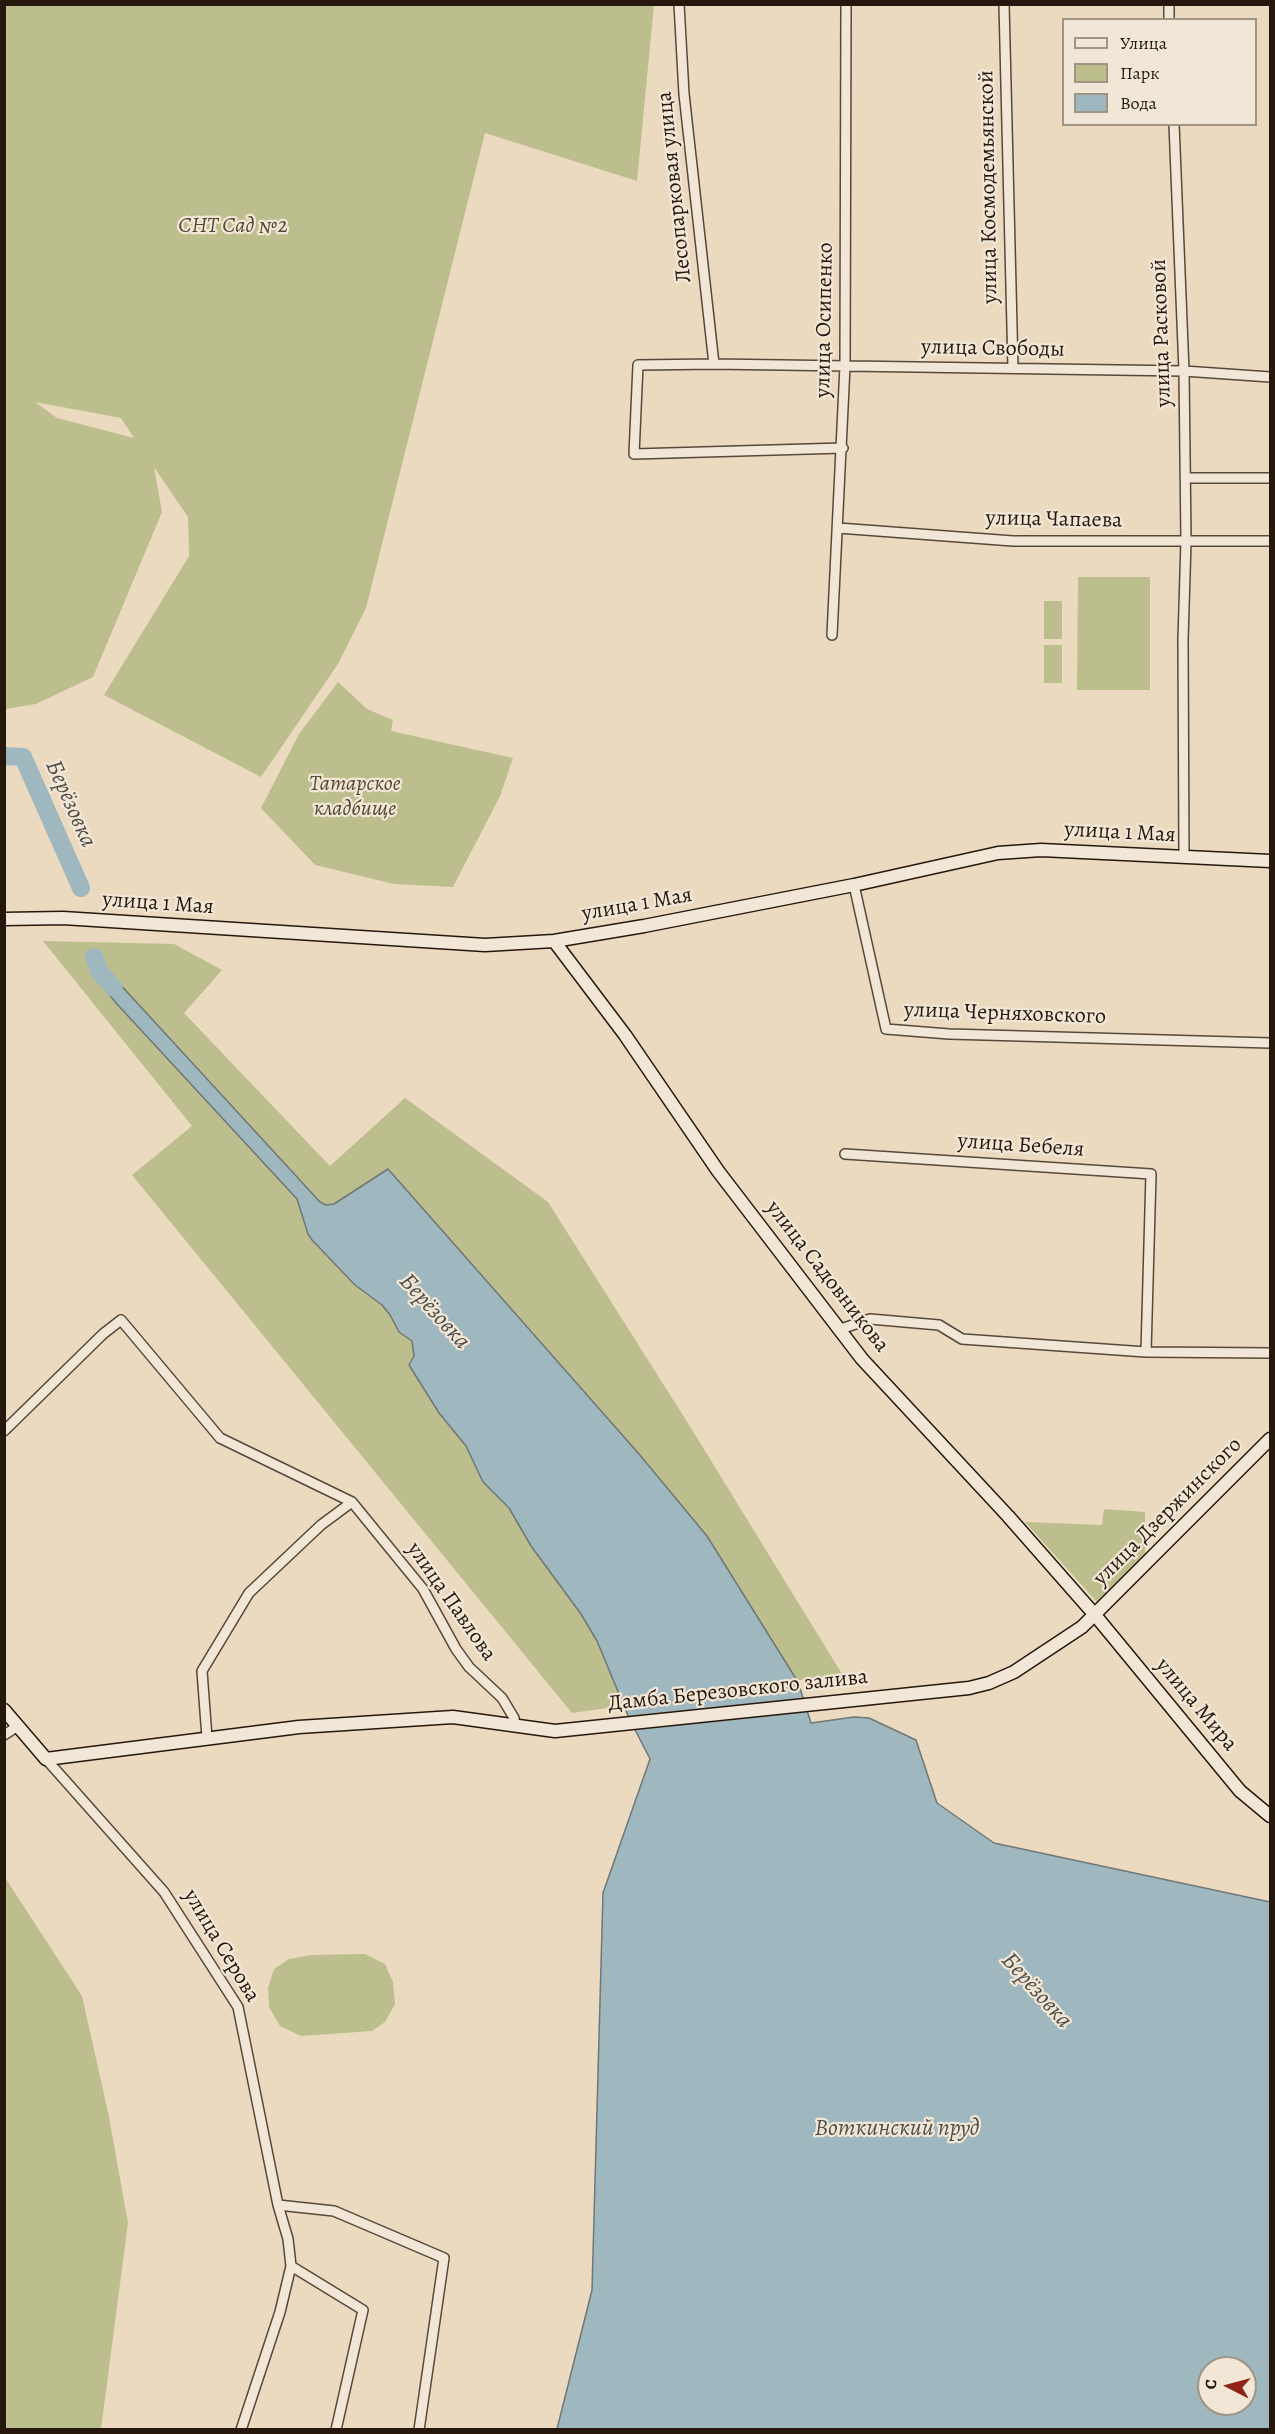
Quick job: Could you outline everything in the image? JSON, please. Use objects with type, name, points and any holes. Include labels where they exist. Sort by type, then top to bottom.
[{"type":"main road","name":"улица 1 Мая","points":[[4,919],[63,918],[474,945],[554,941],[644,926],[854,885],[998,852],[1041,850],[1270,861]]},
{"type":"main road","name":"улица Садовникова","points":[[554,941],[625,1035],[718,1171],[838,1330],[1095,1615]]},
{"type":"main road","name":"улица Дзержинского","points":[[926,1693],[969,1688],[989,1683],[1014,1672],[1083,1627],[1270,1439]]},
{"type":"main road","name":"улица Мира","points":[[1095,1615],[1240,1791],[1270,1816]]},
{"type":"main road","name":"Дамба Березовского залива","points":[[515,1725],[555,1731],[926,1693]]},
{"type":"main road","name":"улица Серова","points":[[4,1710],[46,1759]]},
{"type":"main road","points":[[46,1759],[299,1727],[453,1717],[515,1725]]},
{"type":"street","name":"Лесопарковая улица","points":[[679,4],[684,94],[714,364]]},
{"type":"street","name":"улица Осипенко","points":[[831,635],[843,448],[845,366],[846,4]]},
{"type":"street","name":"улица Космодемьянской","points":[[1004,4],[1013,368]]},
{"type":"street","name":"улица Расковой","points":[[1174,126],[1184,371],[1186,541],[1183,640],[1184,858]]},
{"type":"street","name":"улица Свободы","points":[[843,448],[634,454],[638,365],[714,364],[1184,371],[1270,377]]},
{"type":"street","points":[[1185,478],[1270,478]]},
{"type":"street","name":"улица Чапаева","points":[[838,528],[1013,542],[1270,541]]},
{"type":"street","name":"улица Черняховского","points":[[854,885],[886,1029],[949,1034],[1270,1042]]},
{"type":"street","name":"улица Бебеля","points":[[845,1154],[1150,1174],[1146,1352]]},
{"type":"street","points":[[838,1330],[870,1319],[939,1325],[962,1339],[1146,1352],[1270,1353]]},
{"type":"street","name":"улица Павлова","points":[[4,1431],[103,1334],[121,1320],[220,1438],[352,1502],[423,1588],[456,1649],[469,1667],[502,1698],[514,1718],[515,1725]]},
{"type":"street","points":[[207,1738],[202,1671],[249,1593],[321,1525],[352,1502]]},
{"type":"street","points":[[4,1735],[18,1726]]},
{"type":"street","name":"улица Серова","points":[[46,1759],[164,1892],[238,2007],[278,2205],[288,2239],[291,2266]]},
{"type":"street","points":[[278,2205],[334,2211],[444,2259],[420,2430]]},
{"type":"street","points":[[241,2430],[280,2312],[291,2266],[363,2310],[336,2430]]},
{"type":"green space","name":"СНТ Сад №2","points":[[4,5],[654,5],[637,181],[485,133],[366,608],[338,664],[261,777],[104,695],[189,556],[188,517],[154,467],[162,512],[93,677],[36,704],[5,709]],"holes":[[[35,402],[121,418],[134,438],[57,418]]]},
{"type":"green space","points":[[1078,577],[1150,577],[1150,690],[1077,690]]},
{"type":"green space","points":[[1044,601],[1062,601],[1062,639],[1044,639]]},
{"type":"green space","points":[[1044,645],[1062,645],[1062,683],[1044,683]]},
{"type":"green space","name":"Татарское кладбище","points":[[338,682],[367,709],[393,720],[391,731],[513,758],[500,796],[453,887],[394,884],[315,865],[261,808],[299,734]]},
{"type":"green space","points":[[43,941],[174,944],[222,970],[184,1013],[330,1166],[405,1098],[548,1202],[691,1428],[842,1674],[572,1713],[132,1175],[192,1126]]},
{"type":"green space","points":[[1104,1509],[1145,1512],[1145,1554],[1097,1602],[1025,1522],[1102,1525]]},
{"type":"green space","points":[[4,1876],[82,1996],[109,2117],[128,2223],[101,2429],[5,2429]]},
{"type":"green space","points":[[365,1954],[385,1964],[393,1982],[395,2004],[385,2022],[372,2031],[301,2036],[280,2026],[269,2007],[268,1988],[274,1969],[289,1959],[311,1955]]},
{"type":"water","points":[[5,748],[23,757],[5,765]]},
{"type":"water","name":"Воткинский пруд","points":[[106,969],[320,1202],[326,1205],[334,1204],[388,1169],[639,1454],[707,1536],[798,1682],[811,1723],[854,1717],[869,1718],[916,1740],[937,1803],[994,1843],[1270,1902],[1270,2429],[557,2429],[592,2290],[603,1893],[650,1759],[629,1718],[597,1641],[581,1614],[531,1546],[509,1508],[483,1482],[466,1446],[439,1413],[409,1365],[414,1356],[412,1341],[399,1332],[382,1305],[355,1285],[312,1240],[297,1199],[116,1003],[94,976]]},
{"type":"waterway","name":"Берёзовка","points":[[4,756],[23,757],[81,888]]},
{"type":"waterway","name":"Берёзовка","points":[[94,957],[99,971],[114,988]]}]
